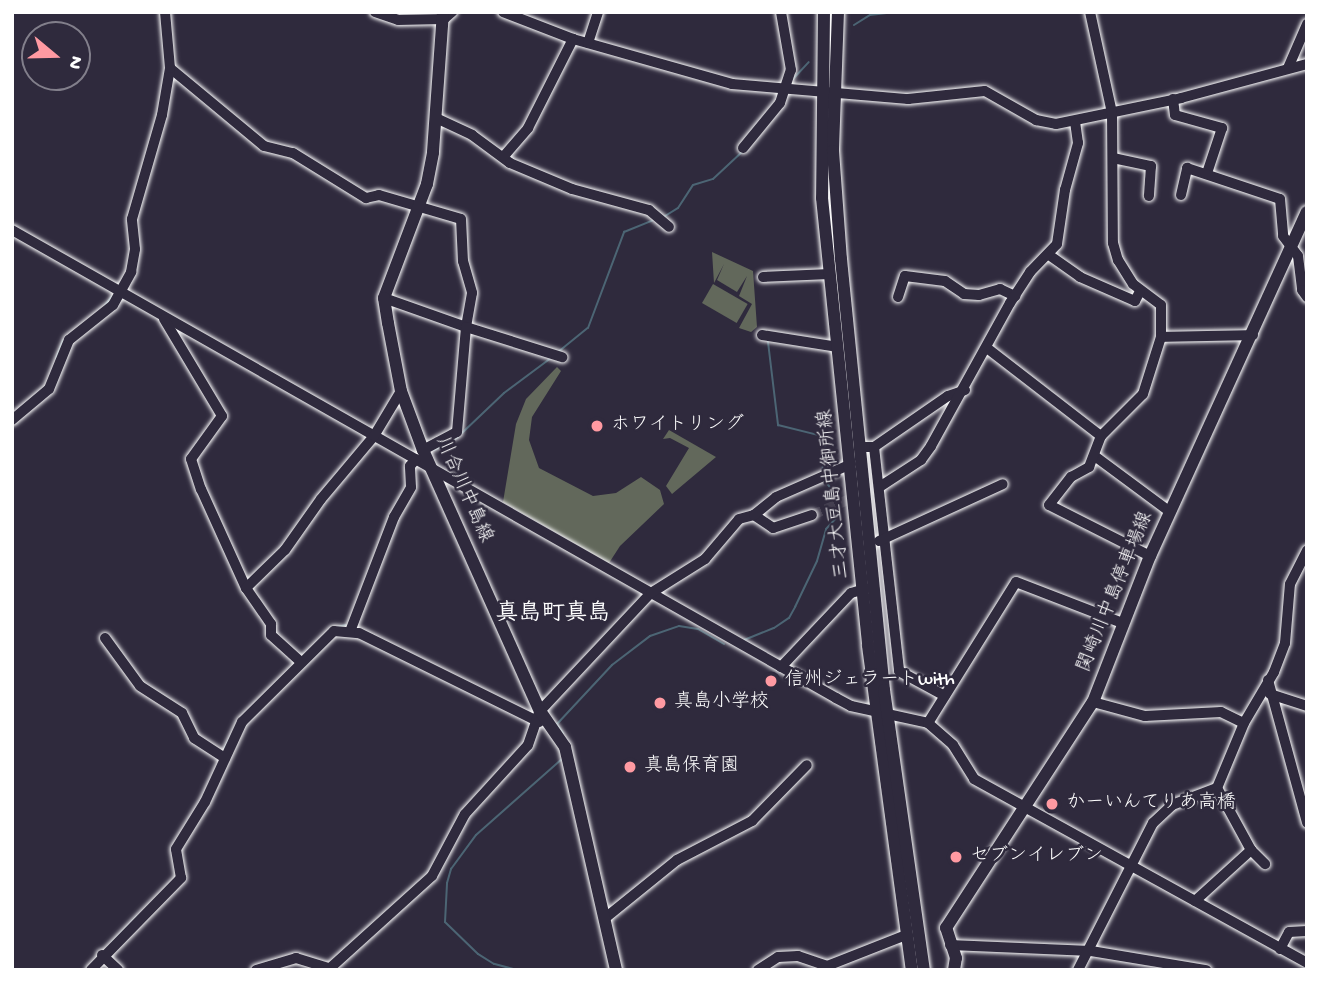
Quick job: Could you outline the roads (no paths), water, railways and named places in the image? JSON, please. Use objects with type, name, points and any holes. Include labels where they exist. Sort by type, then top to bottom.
[{"type":"main road","name":"三才大豆島中御所線","points":[[824,12],[839,246],[868,447],[878,541],[881,713],[924,970]]},
{"type":"main road","name":"三才大豆島中御所線","points":[[838,12],[827,90],[822,198],[865,589],[912,970]]},
{"type":"main road","points":[[384,298],[429,174],[446,15]]},
{"type":"main road","name":"関崎川中島停車場線","points":[[954,970],[956,958],[946,928],[1022,807],[1070,743],[1093,702],[1150,556],[1307,212]]},
{"type":"main road","name":"川合川中島線","points":[[384,298],[401,391],[419,454],[435,474],[539,716],[565,747],[615,970]]},
{"type":"street","points":[[12,420],[49,389],[69,341],[113,306],[133,261],[132,219],[159,126],[170,68],[165,12]]},
{"type":"street","points":[[374,12],[397,19],[446,15]]},
{"type":"street","points":[[503,12],[573,39],[732,85],[785,86],[908,99],[985,91],[1036,120],[1075,122],[1307,64]]},
{"type":"street","points":[[589,43],[598,12]]},
{"type":"street","points":[[743,148],[780,103],[785,86],[791,62],[781,12]]},
{"type":"street","points":[[1090,12],[1112,113],[1113,243],[1118,260],[1140,290],[1161,305],[1161,337],[1143,394],[1101,436],[1096,457],[1063,485],[1049,505],[1150,556]]},
{"type":"street","points":[[1288,68],[1307,24]]},
{"type":"street","points":[[504,156],[528,128],[573,39]]},
{"type":"street","points":[[170,68],[264,146],[293,153],[366,198],[379,195],[418,209],[461,219],[463,261],[472,293],[466,327],[457,432],[419,454],[410,466],[411,486],[394,517],[351,629]]},
{"type":"street","points":[[1173,99],[1175,115],[1222,128],[1207,173]]},
{"type":"street","points":[[436,118],[504,156],[572,189],[664,221]]},
{"type":"street","points":[[881,485],[920,460],[965,390],[1030,272],[1057,244],[1065,190],[1074,169],[1078,144],[1075,122]]},
{"type":"street","points":[[1112,158],[1151,166],[1149,197]]},
{"type":"street","points":[[1181,195],[1187,168],[1207,173],[1228,185],[1280,199],[1283,236],[1300,263],[1302,290],[1307,297]]},
{"type":"street","points":[[12,230],[374,436],[419,454]]},
{"type":"street","points":[[1049,255],[1080,277],[1135,301],[1140,290]]},
{"type":"street","points":[[763,277],[830,274]]},
{"type":"street","points":[[898,297],[905,276],[945,281],[964,294],[1000,289],[1015,296]]},
{"type":"street","points":[[384,298],[513,345],[559,356]]},
{"type":"street","points":[[164,318],[222,416],[191,459],[246,588],[271,624],[271,635],[299,660]]},
{"type":"street","points":[[762,335],[838,347]]},
{"type":"street","points":[[1161,337],[1253,335]]},
{"type":"street","points":[[987,348],[1101,436]]},
{"type":"street","points":[[868,447],[948,396],[965,390]]},
{"type":"street","points":[[246,588],[273,565],[374,436],[401,391]]},
{"type":"street","points":[[1096,457],[1170,512]]},
{"type":"street","points":[[256,970],[296,957],[329,969],[432,876],[465,814],[528,745],[539,716],[651,593],[705,559],[739,519],[754,515],[776,497],[851,464]]},
{"type":"street","points":[[435,474],[851,706],[928,723],[953,745],[974,779],[1307,963],[1304,970]]},
{"type":"street","points":[[945,696],[899,671],[878,541],[1003,484]]},
{"type":"street","points":[[754,515],[773,528],[811,515]]},
{"type":"street","points":[[1078,970],[1091,951],[1142,839],[1161,813],[1217,788],[1244,723],[1285,643],[1290,584],[1307,550]]},
{"type":"street","points":[[928,723],[1016,582],[1122,623]]},
{"type":"street","points":[[781,667],[851,593],[865,589]]},
{"type":"street","points":[[91,970],[102,955],[181,878],[176,849],[205,802],[242,722],[299,660],[334,631],[351,629],[539,716]]},
{"type":"street","points":[[105,638],[140,686],[182,713],[194,737],[225,758]]},
{"type":"street","points":[[1268,680],[1307,822]]},
{"type":"street","points":[[1270,694],[1307,706]]},
{"type":"street","points":[[1093,702],[1145,716],[1221,712],[1244,723]]},
{"type":"street","points":[[604,919],[677,860],[752,821],[807,765]]},
{"type":"street","points":[[1217,788],[1251,850],[1265,864]]},
{"type":"street","points":[[1195,901],[1251,850]]},
{"type":"street","points":[[1280,949],[1289,932],[1307,931]]},
{"type":"street","points":[[758,970],[778,957],[797,956],[827,966],[906,935]]},
{"type":"street","points":[[950,945],[1091,951],[1206,970]]},
{"type":"street","points":[[102,955],[118,970]]},
{"type":"waterway","points":[[854,25],[870,15],[893,12]]},
{"type":"waterway","points":[[793,79],[809,62]]},
{"type":"waterway","points":[[665,216],[678,208],[693,185],[713,179],[743,151]]},
{"type":"waterway","points":[[558,352],[588,328],[624,232],[653,220]]},
{"type":"waterway","points":[[105,305],[112,296]]},
{"type":"waterway","points":[[56,358],[63,340]]},
{"type":"waterway","points":[[768,342],[778,425],[826,437],[822,473]]},
{"type":"waterway","points":[[462,433],[504,393],[551,358]]},
{"type":"waterway","points":[[434,450],[458,437]]},
{"type":"waterway","points":[[744,640],[774,628],[789,618],[795,607],[817,561],[826,529],[841,513],[837,496],[825,481]]},
{"type":"waterway","points":[[337,627],[346,625]]},
{"type":"waterway","points":[[563,733],[557,724],[612,665],[650,636],[679,626],[698,629],[724,644]]},
{"type":"waterway","points":[[224,749],[231,735]]},
{"type":"waterway","points":[[517,970],[494,964],[478,954],[445,922],[447,883],[451,869],[476,835],[562,759]]},
{"type":"waterway","points":[[112,942],[137,916]]},
{"type":"tunnel","points":[[812,515],[881,486]]},
{"type":"place","name":"ホワイトリング","points":[[597,426]]},
{"type":"place","name":"信州ジェラートwith","points":[[771,681]]},
{"type":"place","name":"真島小学校","points":[[660,703]]},
{"type":"place","name":"真島保育園","points":[[630,767]]},
{"type":"place","name":"かーいんてりあ高橋","points":[[1052,804]]},
{"type":"place","name":"セブンイレブン","points":[[956,857]]},
{"type":"district","name":"真島町真島","points":[[553,615]]}]
